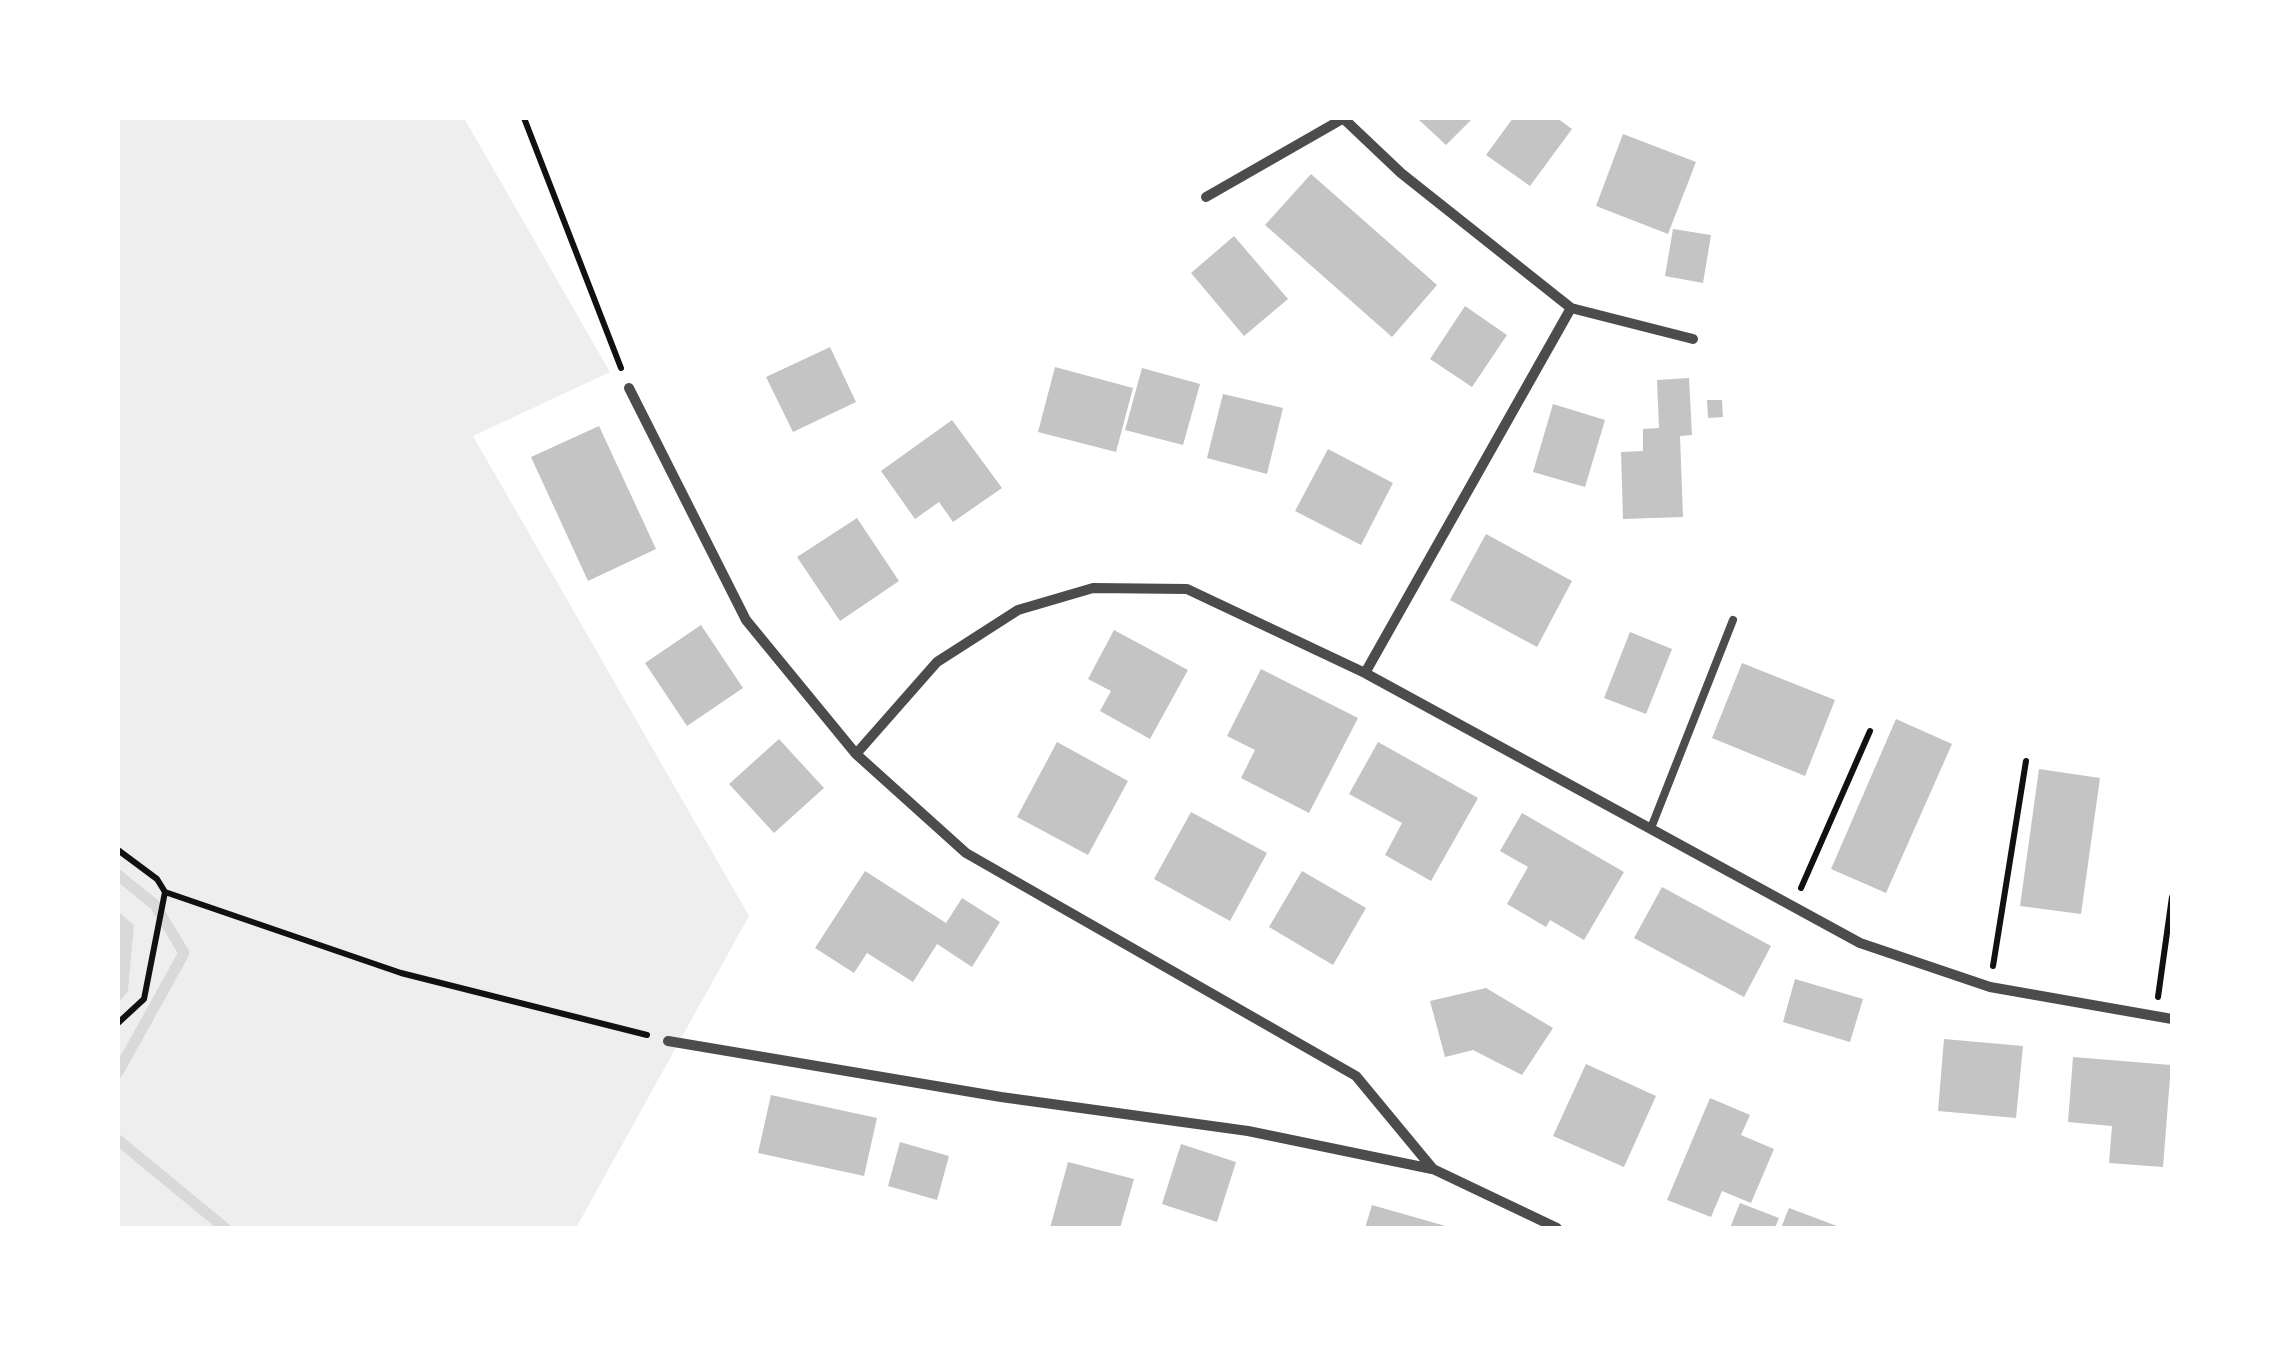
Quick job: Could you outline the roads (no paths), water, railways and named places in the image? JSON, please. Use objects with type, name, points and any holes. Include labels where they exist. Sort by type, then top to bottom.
[{"type":"street","points":[[1206,197],[1344,118],[1401,173],[1571,308],[1693,339]]},
{"type":"street","points":[[1365,673],[1571,308]]},
{"type":"street","points":[[629,388],[746,620],[856,754],[966,852],[1356,1076],[1433,1169]]},
{"type":"street","points":[[856,754],[938,662],[1018,610],[1092,588],[1187,588],[1365,673],[1860,943],[1990,988],[2172,1019]]},
{"type":"street","points":[[668,1040],[1001,1097],[1248,1131],[1433,1169],[1557,1228]]},
{"type":"lane","points":[[1651,828],[1733,620]]},
{"type":"waterway","points":[[118,875],[155,905],[184,953],[118,1072]]},
{"type":"waterway","points":[[118,1140],[225,1228]]}]
